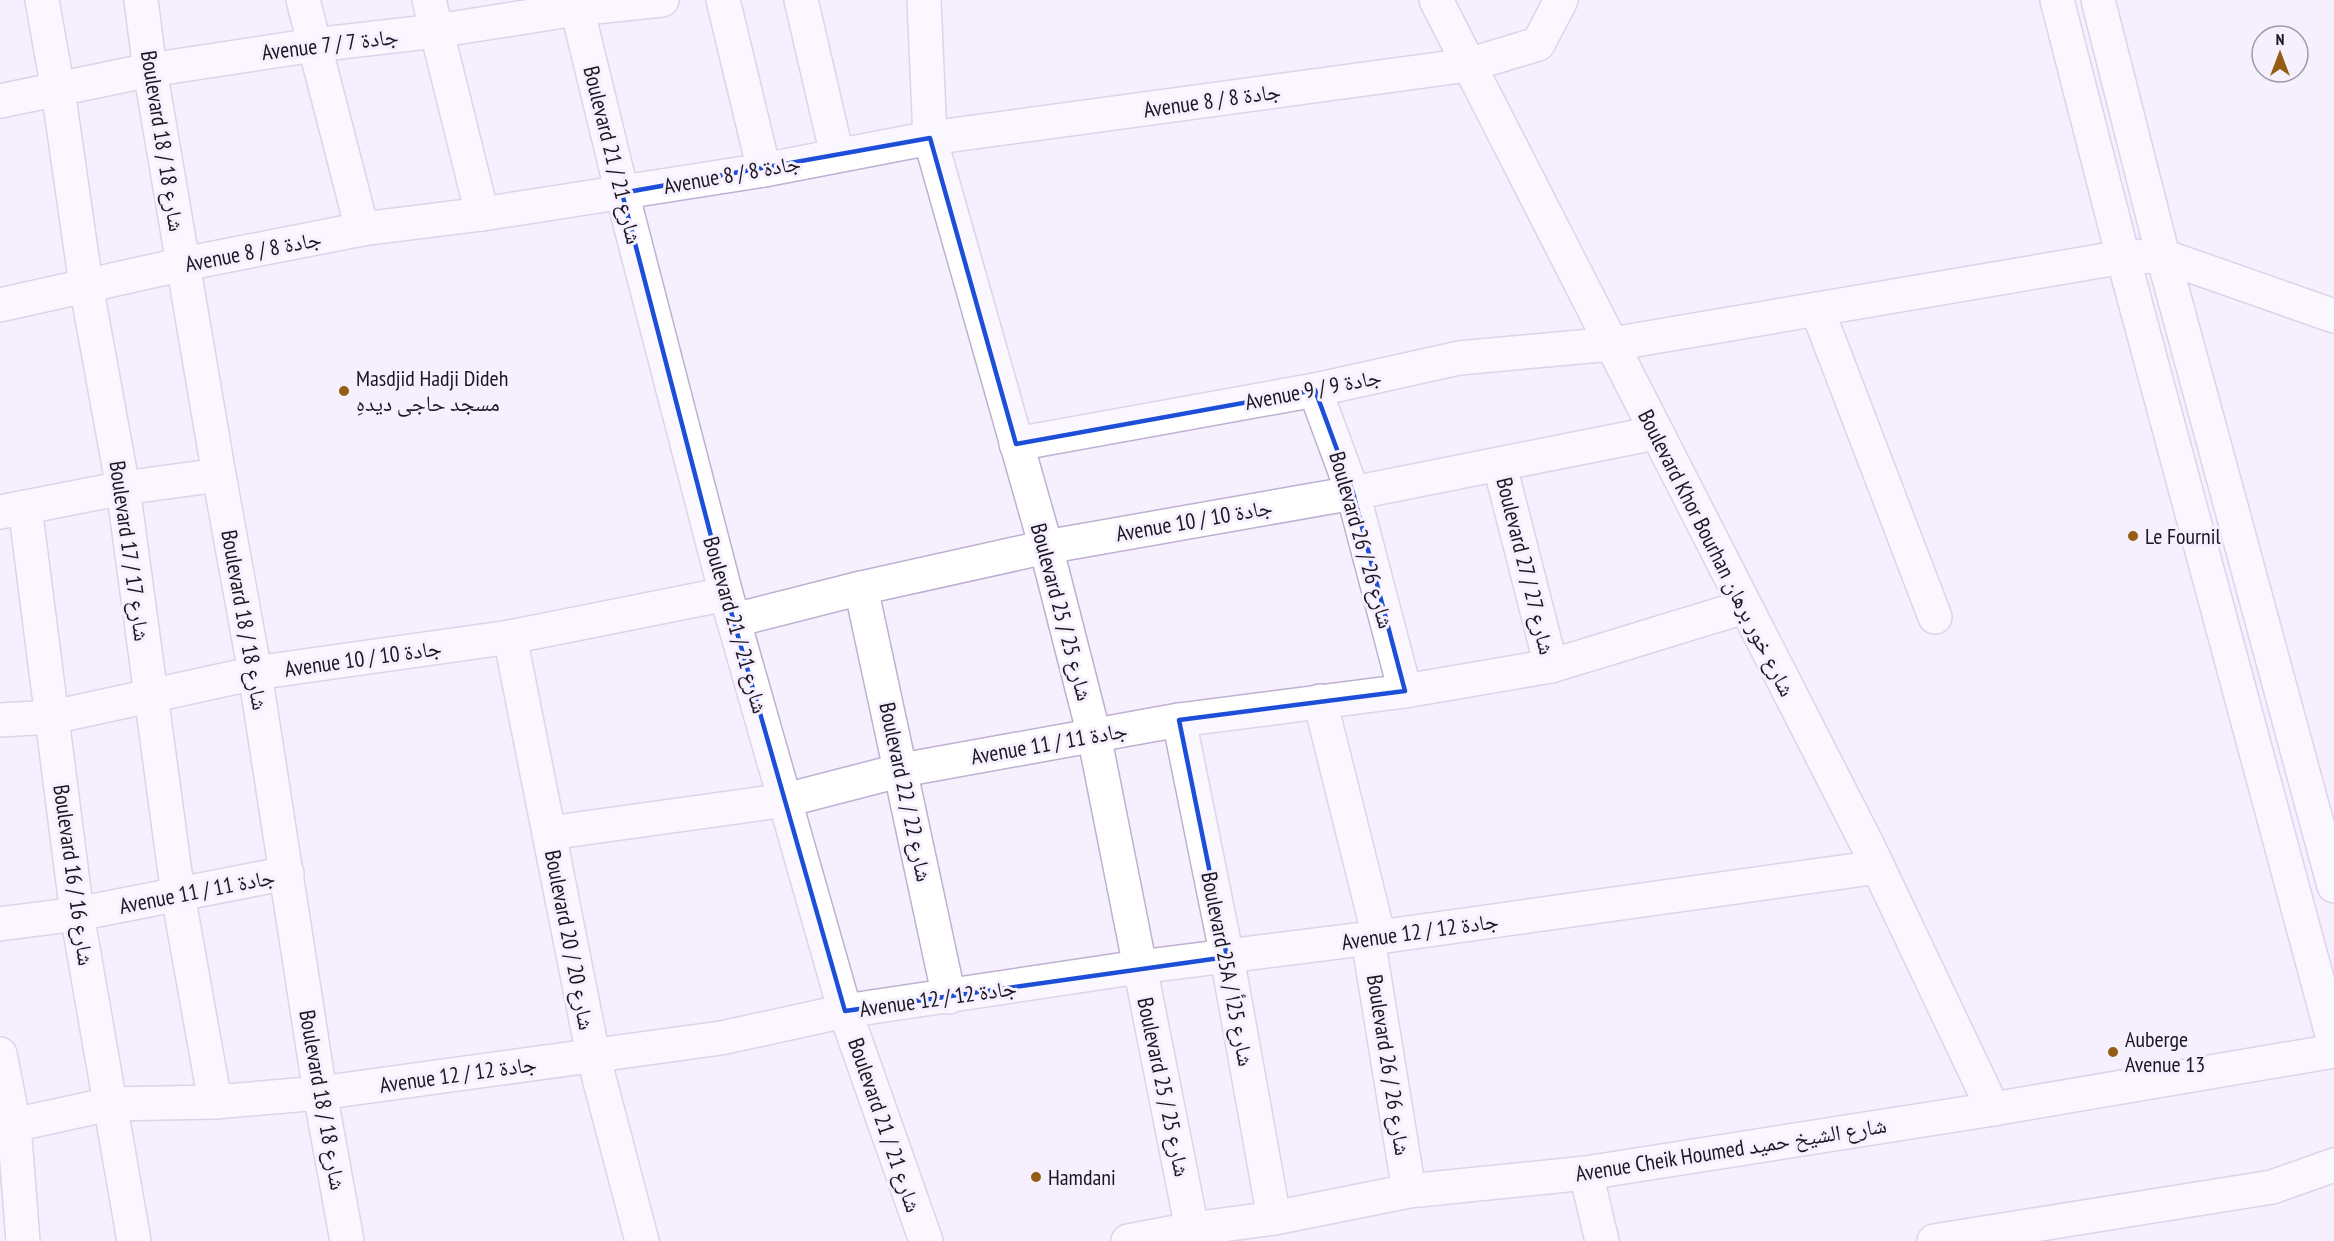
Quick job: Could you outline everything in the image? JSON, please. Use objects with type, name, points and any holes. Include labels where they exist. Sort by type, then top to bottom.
[{"type":"street","name":"Boulevard 17 / شارع 17","points":[[42,0],[58,90],[86,285],[123,488],[178,895],[215,1102]]},
{"type":"street","name":"Boulevard 18 / شارع 18","points":[[141,0],[150,70],[255,673],[320,1093],[347,1241]]},
{"type":"street","points":[[303,0],[362,229]]},
{"type":"street","points":[[429,0],[482,214]]},
{"type":"street","name":"Avenue 7 / جادة 7","points":[[0,101],[150,70],[314,45],[436,31],[575,4],[662,0]]},
{"type":"street","points":[[723,0],[764,170]]},
{"type":"street","points":[[801,0],[837,155]]},
{"type":"street","name":"Boulevard 25 / شارع 25","points":[[924,0],[930,138],[1046,547],[1094,735],[1192,1229]]},
{"type":"street","name":"Boulevard Khor Bourhan شارع خور برهان","points":[[1436,0],[1878,867],[1993,1109]]},
{"type":"street","name":"Avenue 8 / جادة 8","points":[[0,304],[184,264],[362,229],[622,193],[764,170],[930,138],[1468,65],[1538,44],[1561,0]]},
{"type":"street","points":[[2057,0],[2123,257],[2334,1042]]},
{"type":"street","points":[[2098,0],[2163,256],[2334,886]]},
{"type":"street","name":"Boulevard 21 / شارع 21","points":[[575,4],[730,607],[845,1011],[926,1241]]},
{"type":"street","points":[[2163,256],[2334,316]]},
{"type":"street","name":"Avenue 9 / جادة 9","points":[[1016,444],[1315,390],[1459,358],[1612,344],[2123,257],[2163,256]]},
{"type":"street","points":[[1817,309],[1935,616]]},
{"type":"street","name":"Boulevard 26 / شارع 26","points":[[1315,390],[1353,493],[1404,691]]},
{"type":"street","name":"Avenue 10 / جادة 10","points":[[0,720],[54,717],[150,694],[255,673],[861,588],[1046,547],[1500,466],[1655,433]]},
{"type":"street","name":"Boulevard 27 / شارع 27","points":[[1500,466],[1551,666]]},
{"type":"street","points":[[13,509],[123,488],[219,475]]},
{"type":"street","name":"Boulevard 16 / شارع 16","points":[[13,509],[54,717],[77,914],[134,1241]]},
{"type":"street","name":"Boulevard 22 / شارع 22","points":[[861,588],[949,997]]},
{"type":"street","name":"Avenue 11 / جادة 11","points":[[549,833],[786,800],[902,770],[1179,720],[1404,691],[1551,666],[1744,607]]},
{"type":"street","name":"Boulevard 20 / شارع 20","points":[[510,637],[593,1055],[642,1241]]},
{"type":"street","name":"Boulevard 26 / شارع 26","points":[[1320,701],[1374,938],[1409,1191]]},
{"type":"street","name":"Boulevard 25A / شارع 25أ","points":[[1179,720],[1227,957],[1274,1218]]},
{"type":"street","name":"Avenue 12 / جادة 12","points":[[7,1127],[110,1104],[215,1102],[320,1093],[721,1038],[845,1011],[1139,967],[1374,938],[1878,867]]},
{"type":"street","name":"Avenue 11 / جادة 11","points":[[0,924],[77,914],[287,873]]},
{"type":"street","name":"Avenue Cheik Houmed شارع الشيخ حميد","points":[[1128,1241],[1192,1229],[1274,1218],[1409,1191],[1586,1173],[1993,1109],[2334,1051]]},
{"type":"street","points":[[0,1054],[7,1127],[23,1241]]},
{"type":"street","points":[[1934,1241],[2272,1187],[2334,1165]]},
{"type":"street","points":[[1586,1173],[1602,1241]]},
{"type":"highlighted area","points":[[930,138],[1016,444],[1315,390],[1353,493],[1405,691],[1179,720],[1227,957],[845,1011],[726,594],[622,193]]},
{"type":"place","name":"Masdjid Hadji Dideh مسجد حاجی دیدهِ","points":[[344,391]]},
{"type":"place","name":"Le Fournil","points":[[2133,536]]},
{"type":"place","name":"Auberge Avenue 13","points":[[2113,1052]]},
{"type":"place","name":"Hamdani","points":[[1036,1177]]}]
